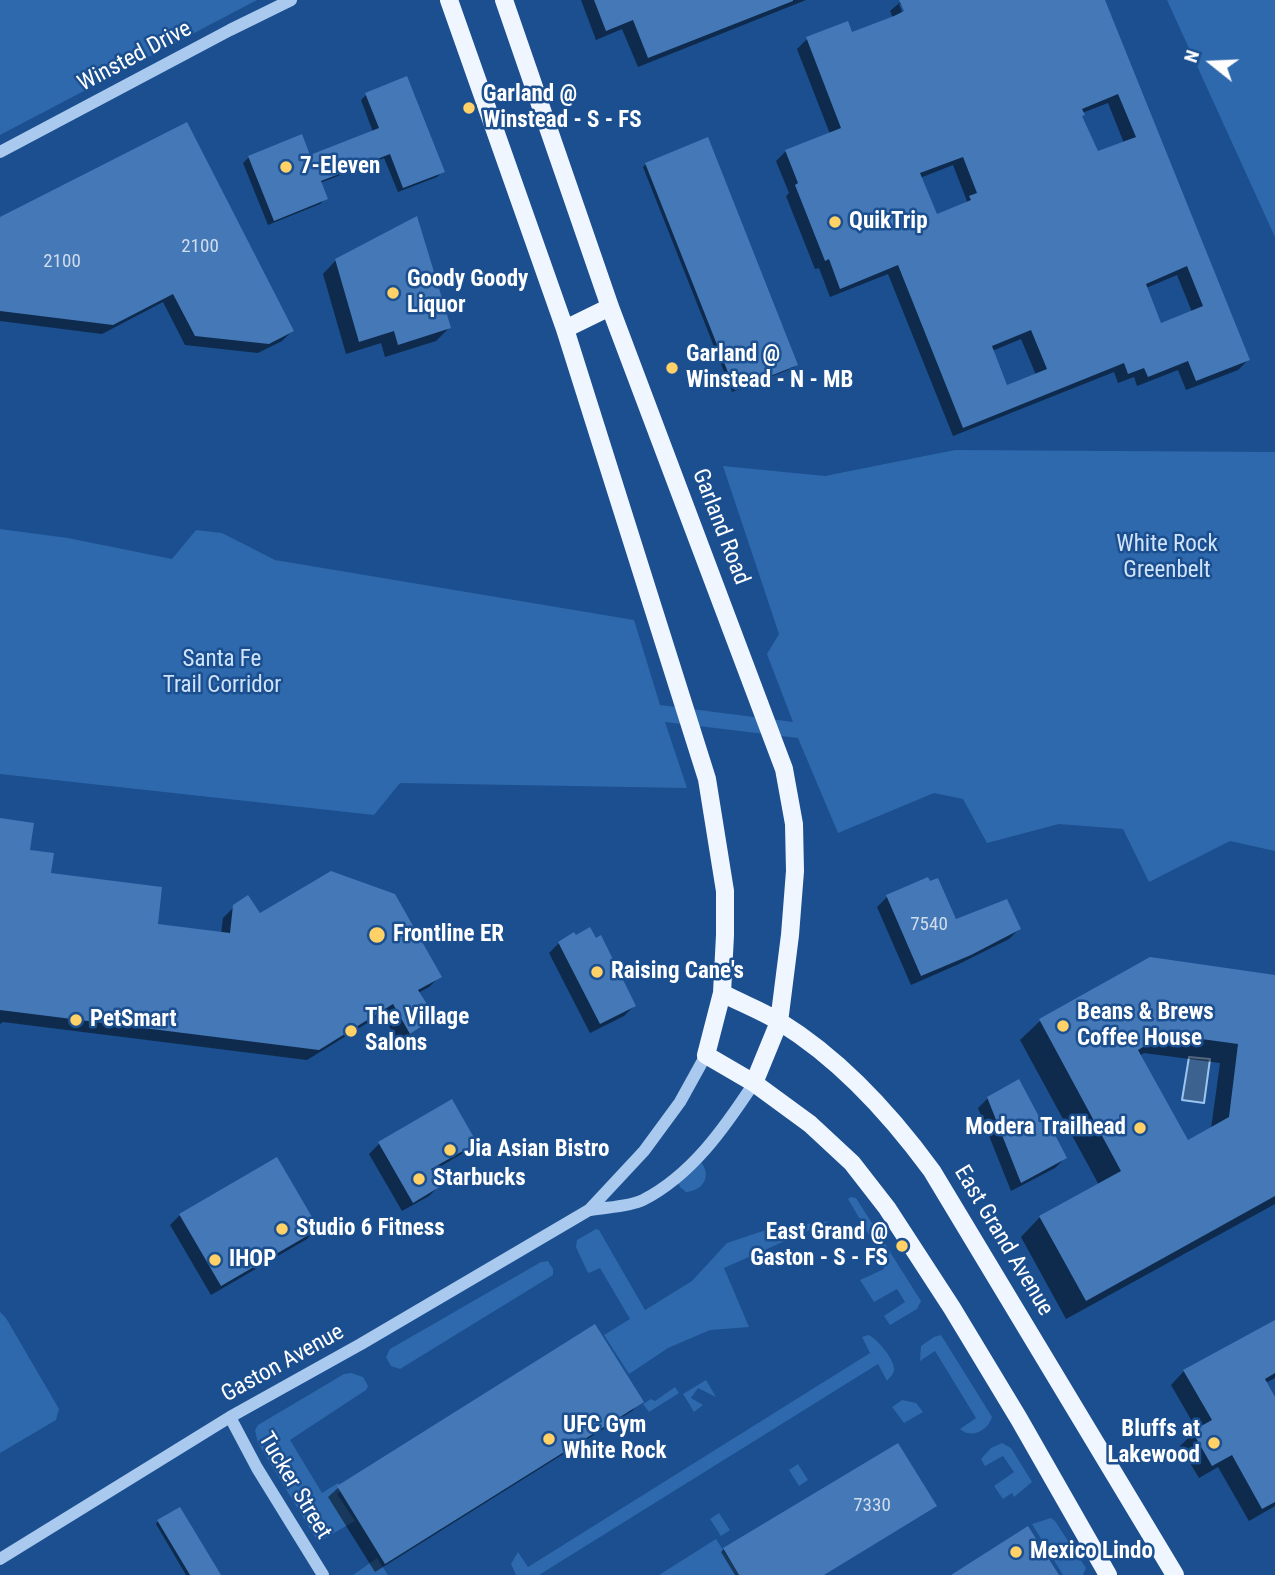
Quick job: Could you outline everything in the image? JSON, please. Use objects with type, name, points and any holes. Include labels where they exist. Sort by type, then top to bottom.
[{"type":"main road","points":[[449,0],[565,329],[707,779],[725,891],[722,993],[706,1055],[754,1083],[810,1124],[852,1163],[887,1208],[1006,1397],[1108,1575]]},
{"type":"main road","name":"Garland Road","points":[[504,0],[610,307],[784,769],[794,824],[795,871],[790,935],[779,1022],[754,1083]]},
{"type":"main road","points":[[565,329],[610,307]]},
{"type":"main road","name":"East Grand Avenue","points":[[722,993],[779,1022],[824,1054],[873,1100],[932,1171],[1175,1575]]},
{"type":"street","name":"Winsted Drive","points":[[0,152],[291,0]]},
{"type":"street","name":"Gaston Avenue","points":[[0,1559],[230,1417],[589,1210],[645,1151],[680,1102],[706,1055]]},
{"type":"street","name":"Gaston Avenue","points":[[589,1210],[641,1201],[682,1172],[722,1130],[754,1083]]},
{"type":"street","name":"Tucker Street","points":[[230,1417],[257,1468],[323,1575]]},
{"type":"green space","points":[[0,0],[257,0],[0,135]]},
{"type":"green space","points":[[1167,0],[1275,0],[1275,237]]},
{"type":"green space","name":"Santa Fe Trail Corridor","points":[[955,450],[1275,452],[1275,851],[1230,841],[1149,882],[1123,829],[1059,824],[987,843],[963,799],[934,793],[838,833],[798,738],[665,722],[687,788],[400,783],[374,815],[0,774],[0,529],[68,538],[172,559],[196,530],[222,533],[275,560],[634,620],[660,705],[793,722],[767,654],[779,634],[723,466],[825,476]]},
{"type":"green space","points":[[701,1162],[706,1172],[704,1182],[697,1189],[686,1192],[677,1180]]},
{"type":"green space","points":[[856,1198],[921,1301],[917,1309],[890,1325],[884,1316],[905,1302],[897,1289],[874,1302],[860,1280],[884,1269],[867,1231],[848,1199]]},
{"type":"green space","points":[[830,1221],[724,1268],[749,1327],[710,1330],[668,1348],[629,1374],[604,1335],[630,1319],[600,1268],[589,1273],[576,1247],[577,1240],[596,1229],[599,1230],[645,1310],[692,1281],[727,1243],[769,1229]]},
{"type":"green space","points":[[548,1261],[553,1275],[400,1369],[391,1366],[386,1357],[390,1349],[541,1262]]},
{"type":"green space","points":[[0,1312],[59,1409],[56,1420],[0,1453]]},
{"type":"green space","points":[[868,1335],[881,1345],[892,1362],[894,1371],[887,1381],[878,1364],[539,1575],[516,1575],[511,1564],[518,1552],[528,1567],[870,1353],[862,1337]]},
{"type":"green space","points":[[941,1335],[992,1417],[987,1426],[979,1432],[969,1433],[960,1429],[976,1418],[935,1351],[920,1361],[921,1346]]},
{"type":"green space","points":[[344,1374],[363,1377],[368,1386],[366,1390],[290,1440],[322,1493],[338,1483],[343,1490],[337,1494],[355,1521],[318,1542],[258,1443],[255,1430],[258,1425]]},
{"type":"green space","points":[[706,1380],[716,1397],[698,1388],[691,1398],[703,1405],[694,1412],[683,1394]]},
{"type":"green space","points":[[675,1387],[679,1393],[649,1412],[643,1404],[651,1399],[655,1401]]},
{"type":"green space","points":[[902,1400],[916,1403],[923,1412],[904,1423],[892,1407]]},
{"type":"green space","points":[[1002,1443],[1011,1448],[1032,1482],[1014,1497],[1012,1493],[1003,1499],[994,1486],[1014,1472],[1003,1456],[985,1466],[981,1459],[991,1448]]},
{"type":"green space","points":[[798,1464],[808,1480],[799,1486],[789,1470]]},
{"type":"green space","points":[[719,1513],[730,1530],[721,1536],[710,1519]]},
{"type":"green space","points":[[1051,1518],[1086,1568],[1083,1575],[1063,1575],[1032,1524]]},
{"type":"green space","points":[[716,1539],[739,1575],[659,1575]]},
{"type":"green space","points":[[377,1558],[388,1575],[353,1575]]},
{"type":"shaded area","points":[[1189,1057],[1210,1059],[1204,1103],[1182,1100]]},
{"type":"building","points":[[594,0],[793,1],[648,58],[633,20],[606,31]]},
{"type":"building","points":[[899,0],[1105,0],[1250,360],[1196,381],[1188,361],[1148,377],[1144,368],[1128,374],[1124,363],[963,428],[898,265],[840,289],[829,259],[825,261],[795,185],[798,183],[785,150],[841,128],[806,37],[848,21],[852,32],[904,11]],"holes":[[[1118,94],[1136,137],[1098,151],[1082,116],[1085,115],[1082,109]],[[963,157],[977,193],[969,196],[971,200],[937,214],[920,173]],[[1187,266],[1203,306],[1161,323],[1146,284]],[[1031,330],[1047,369],[1007,385],[992,346]]]},
{"type":"building","points":[[407,76],[445,172],[403,188],[390,154],[321,181],[328,199],[274,221],[248,156],[302,134],[310,155],[379,128],[365,93]]},
{"type":"building","points":[[187,122],[294,331],[269,344],[195,336],[173,294],[113,325],[0,311],[0,217]]},
{"type":"building","points":[[708,137],[798,365],[735,390],[645,163]]},
{"type":"building","name":"Goody Goody Liquor","points":[[417,216],[451,328],[398,345],[394,331],[359,342],[335,259]]},
{"type":"building","points":[[0,818],[34,823],[30,850],[54,853],[51,873],[162,887],[158,924],[230,933],[233,905],[248,895],[260,913],[331,871],[395,894],[442,977],[418,990],[435,1017],[410,1034],[393,1004],[319,1050],[0,1010]]},
{"type":"building","points":[[928,877],[930,881],[938,878],[956,919],[1007,899],[1021,929],[971,955],[921,976],[886,895]]},
{"type":"building","name":"Raising Cane's","points":[[590,927],[596,938],[601,935],[636,1006],[600,1024],[558,942],[574,932],[576,935]]},
{"type":"building","name":"Modera Trailhead","points":[[1150,957],[1275,975],[1275,1196],[1086,1301],[1039,1216],[1121,1171],[1039,1019]],"holes":[[[1165,1034],[1238,1044],[1229,1117],[1188,1140],[1138,1050]]]},
{"type":"building","points":[[1019,1079],[1046,1130],[1051,1127],[1067,1158],[1021,1183],[987,1097]]},
{"type":"building","points":[[452,1099],[477,1143],[431,1169],[441,1186],[413,1203],[378,1142]]},
{"type":"building","points":[[277,1157],[319,1229],[221,1286],[179,1214]]},
{"type":"building","points":[[1275,1320],[1275,1373],[1265,1379],[1275,1397],[1275,1502],[1262,1509],[1232,1455],[1212,1466],[1192,1431],[1212,1420],[1183,1370]]},
{"type":"building","points":[[595,1324],[644,1402],[385,1564],[337,1486]]},
{"type":"building","points":[[898,1443],[937,1506],[824,1575],[739,1575],[723,1548]]},
{"type":"building","points":[[180,1507],[221,1575],[190,1575],[157,1520]]},
{"type":"building","name":"Mexico Lindo","points":[[1028,1526],[1059,1575],[951,1575]]},
{"type":"place","name":"Garland @ Winstead - S - FS","points":[[469,108]]},
{"type":"place","name":"7-Eleven","points":[[286,167]]},
{"type":"place","name":"QuikTrip","points":[[835,222]]},
{"type":"place","name":"Goody Goody Liquor","points":[[393,293]]},
{"type":"place","name":"Garland @ Winstead - N - MB","points":[[672,368]]},
{"type":"place","name":"Frontline ER","points":[[377,935]]},
{"type":"place","name":"Raising Cane's","points":[[597,972]]},
{"type":"place","name":"PetSmart","points":[[76,1020]]},
{"type":"place","name":"Beans & Brews Coffee House","points":[[1063,1026]]},
{"type":"place","name":"The Village Salons","points":[[351,1031]]},
{"type":"place","name":"Modera Trailhead","points":[[1140,1128]]},
{"type":"place","name":"Jia Asian Bistro","points":[[450,1150]]},
{"type":"place","name":"Starbucks","points":[[419,1179]]},
{"type":"place","name":"Studio 6 Fitness","points":[[282,1229]]},
{"type":"place","name":"East Grand @ Gaston - S - FS","points":[[902,1246]]},
{"type":"place","name":"IHOP","points":[[215,1260]]},
{"type":"place","name":"UFC Gym White Rock","points":[[549,1439]]},
{"type":"place","name":"Bluffs at Lakewood","points":[[1214,1443]]},
{"type":"place","name":"Mexico Lindo","points":[[1016,1552]]},
{"type":"park label","name":"White Rock Greenbelt","points":[[1167,558]]}]
